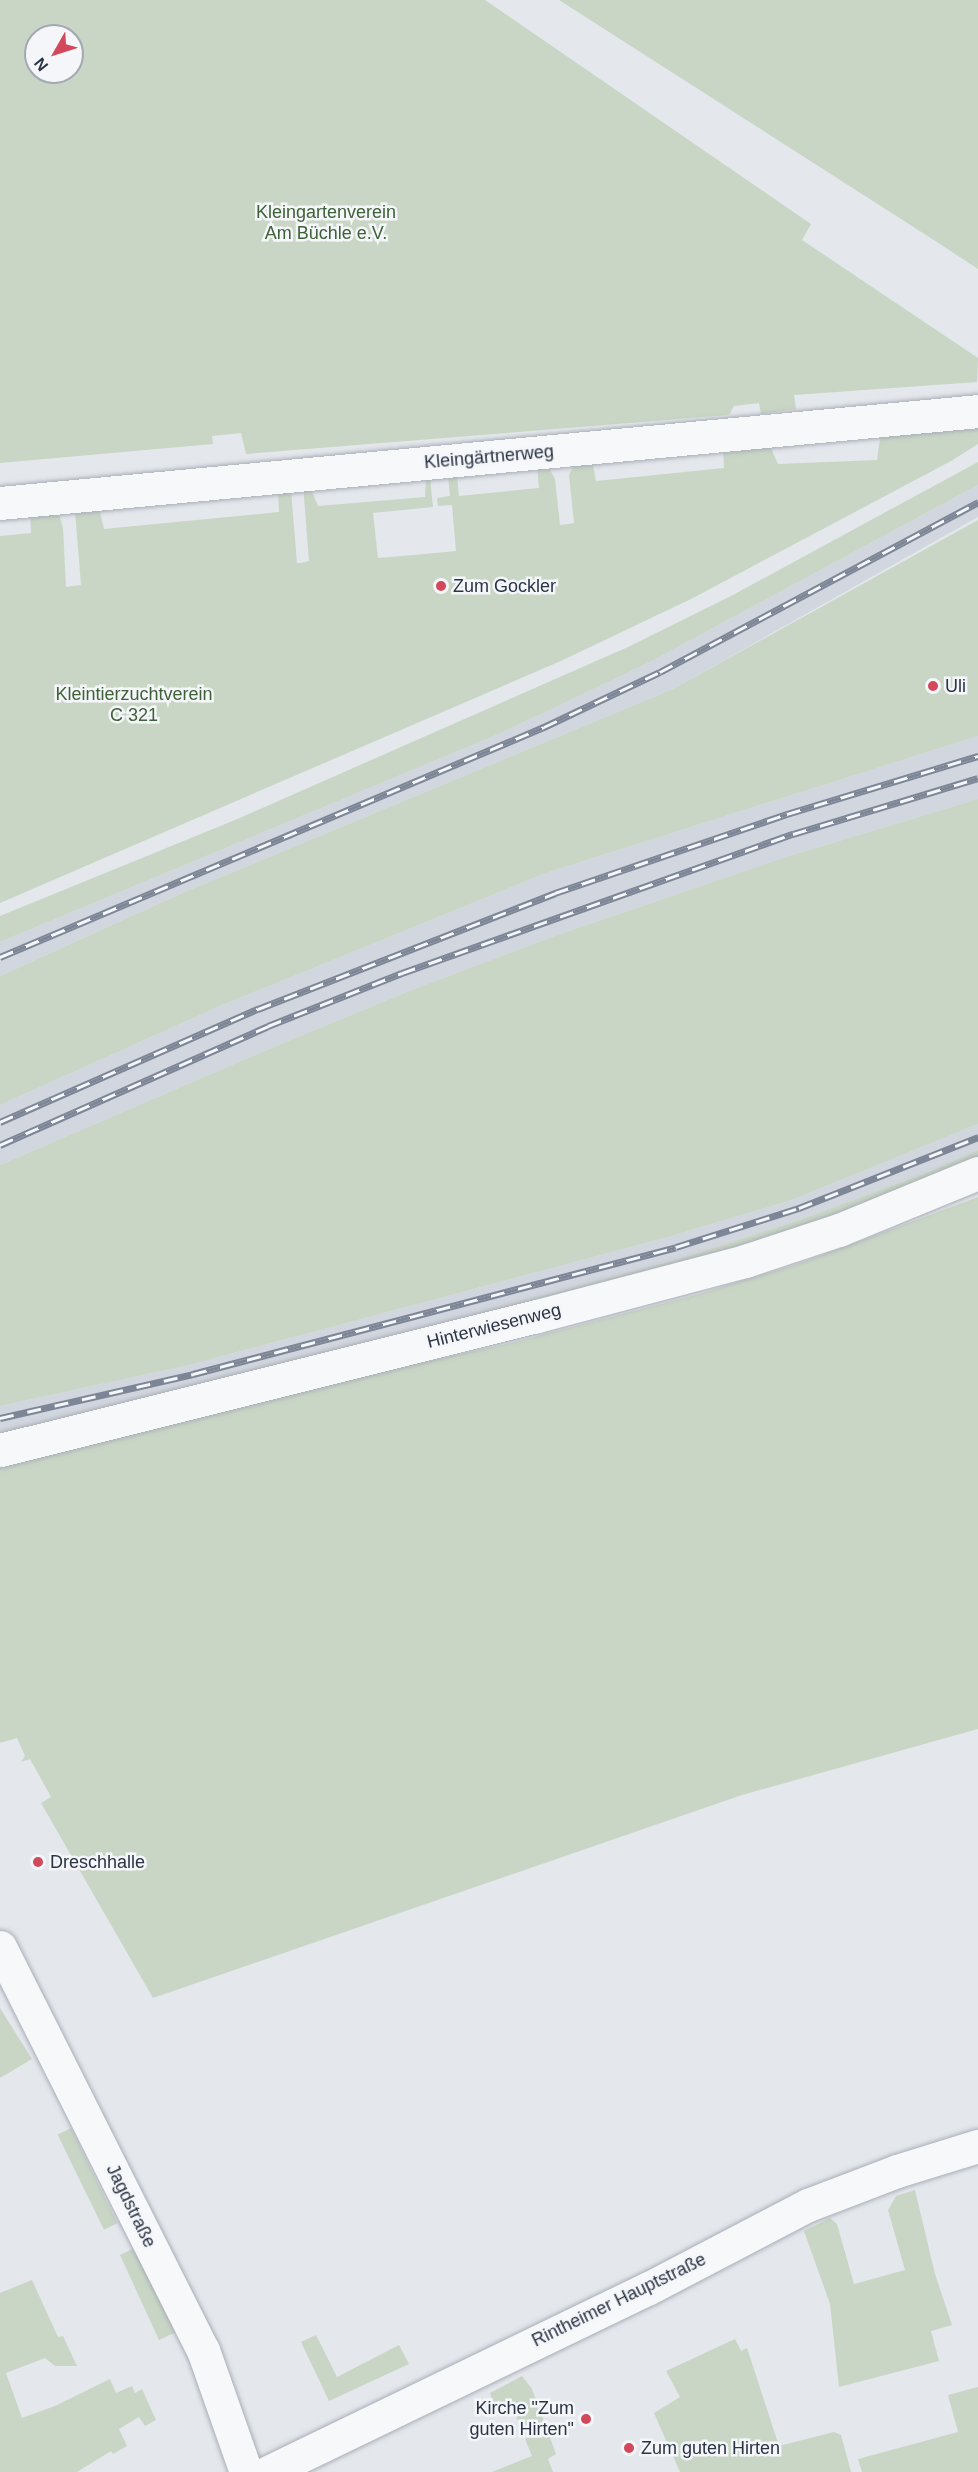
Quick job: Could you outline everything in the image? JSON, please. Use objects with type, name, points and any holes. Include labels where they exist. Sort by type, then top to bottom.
[{"type":"street","name":"Kleingärtnerweg","points":[[0,503],[978,411]]},
{"type":"street","name":"Hinterwiesenweg","points":[[0,1450],[537,1316],[745,1261],[839,1230],[978,1173]]},
{"type":"street","name":"Jagdstraße","points":[[0,1947],[203,2350],[246,2472]]},
{"type":"street","points":[[0,1979],[39,2028]]},
{"type":"street","name":"Rintheimer Hauptstraße","points":[[268,2472],[638,2293],[808,2205],[897,2171],[978,2146]]},
{"type":"shaded area","points":[[978,485],[978,517],[673,689],[180,894],[0,976],[0,942],[501,733],[648,663]]},
{"type":"shaded area","points":[[978,736],[978,799],[789,856],[557,935],[409,991],[0,1165],[0,1105],[220,1006],[546,873]]},
{"type":"shaded area","points":[[978,1124],[978,1150],[925,1173],[802,1219],[679,1259],[199,1389],[0,1434],[0,1406],[189,1365],[668,1237],[792,1200]]},
{"type":"green space","name":"Kleingartenverein Am Büchle e.V.","points":[[0,0],[485,0],[811,224],[802,240],[978,358],[977,382],[794,395],[796,409],[761,414],[759,403],[734,406],[729,415],[246,454],[241,433],[212,436],[213,444],[0,463]]},
{"type":"green space","points":[[559,0],[978,0],[978,269],[940,244]]},
{"type":"green space","name":"Kleintierzuchtverein C 321","points":[[978,421],[978,444],[951,461],[693,598],[563,660],[0,903],[0,536],[31,533],[30,510],[59,514],[63,528],[66,587],[81,585],[75,511],[98,504],[104,529],[279,512],[278,488],[291,490],[297,563],[301,563],[309,561],[303,485],[309,484],[318,506],[425,497],[426,479],[430,478],[433,507],[373,513],[378,558],[414,555],[456,551],[452,505],[438,506],[437,498],[450,496],[448,476],[457,475],[459,496],[539,488],[537,467],[548,466],[555,479],[560,525],[574,523],[569,475],[576,461],[592,460],[596,481],[724,468],[723,448],[769,444],[778,464],[877,460],[880,439],[889,433]]},
{"type":"green space","points":[[978,462],[978,485],[648,663],[501,733],[0,942],[0,916],[235,820],[628,647],[731,596]]},
{"type":"green space","points":[[978,520],[978,736],[546,873],[220,1006],[0,1105],[0,976],[180,894],[673,689]]},
{"type":"green space","points":[[978,799],[978,1124],[792,1200],[668,1237],[189,1365],[0,1406],[0,1165],[409,991],[557,935],[789,856]]},
{"type":"green space","points":[[978,1150],[978,1166],[839,1222],[199,1389],[679,1259],[802,1219],[925,1173]]},
{"type":"green space","points":[[978,1197],[978,1729],[742,1795],[153,1998],[41,1803],[51,1797],[30,1759],[21,1762],[25,1756],[17,1738],[0,1743],[0,1468],[337,1381],[511,1343],[699,1294],[798,1264]]},
{"type":"green space","points":[[0,2008],[32,2059],[0,2078]]},
{"type":"green space","points":[[71,2128],[117,2223],[104,2230],[58,2135]]},
{"type":"green space","points":[[915,2190],[935,2274],[952,2325],[931,2331],[939,2361],[839,2387],[830,2304],[804,2231],[830,2218],[837,2224],[854,2284],[905,2270],[888,2210],[896,2196]]},
{"type":"green space","points":[[137,2247],[181,2330],[159,2340],[120,2255]]},
{"type":"green space","points":[[32,2280],[58,2337],[63,2336],[77,2366],[55,2366],[45,2358],[6,2373],[22,2418],[55,2406],[110,2379],[116,2393],[132,2386],[135,2393],[142,2389],[156,2420],[145,2426],[139,2417],[119,2429],[127,2446],[113,2454],[111,2451],[77,2472],[0,2472],[0,2293]]},
{"type":"green space","points":[[316,2335],[337,2377],[399,2345],[409,2364],[329,2401],[301,2342]]},
{"type":"green space","points":[[735,2339],[741,2351],[747,2348],[779,2446],[834,2432],[841,2435],[851,2472],[680,2472],[654,2413],[680,2397],[666,2371]]},
{"type":"green space","points":[[522,2376],[532,2389],[556,2454],[548,2459],[553,2472],[492,2472],[532,2456],[525,2439],[530,2436],[523,2419],[518,2421],[510,2400],[494,2407],[490,2393]]},
{"type":"green space","points":[[978,2387],[978,2472],[862,2472],[858,2459],[958,2432],[948,2395]]},
{"type":"railway","points":[[0,957],[544,727],[660,672],[978,502]]},
{"type":"railway","points":[[0,1122],[258,1009],[555,893],[787,814],[978,756]]},
{"type":"railway","points":[[0,1145],[268,1026],[402,973],[793,834],[978,778]]},
{"type":"railway","points":[[0,1418],[193,1374],[676,1247],[799,1208],[978,1137]]},
{"type":"place","name":"Zum Gockler","points":[[441,586]]},
{"type":"place","name":"Uli","points":[[933,686]]},
{"type":"place","name":"Dreschhalle","points":[[38,1862]]},
{"type":"place","name":"Kirche \"Zum guten Hirten\"","points":[[586,2419]]},
{"type":"place","name":"Zum guten Hirten","points":[[629,2448]]}]
